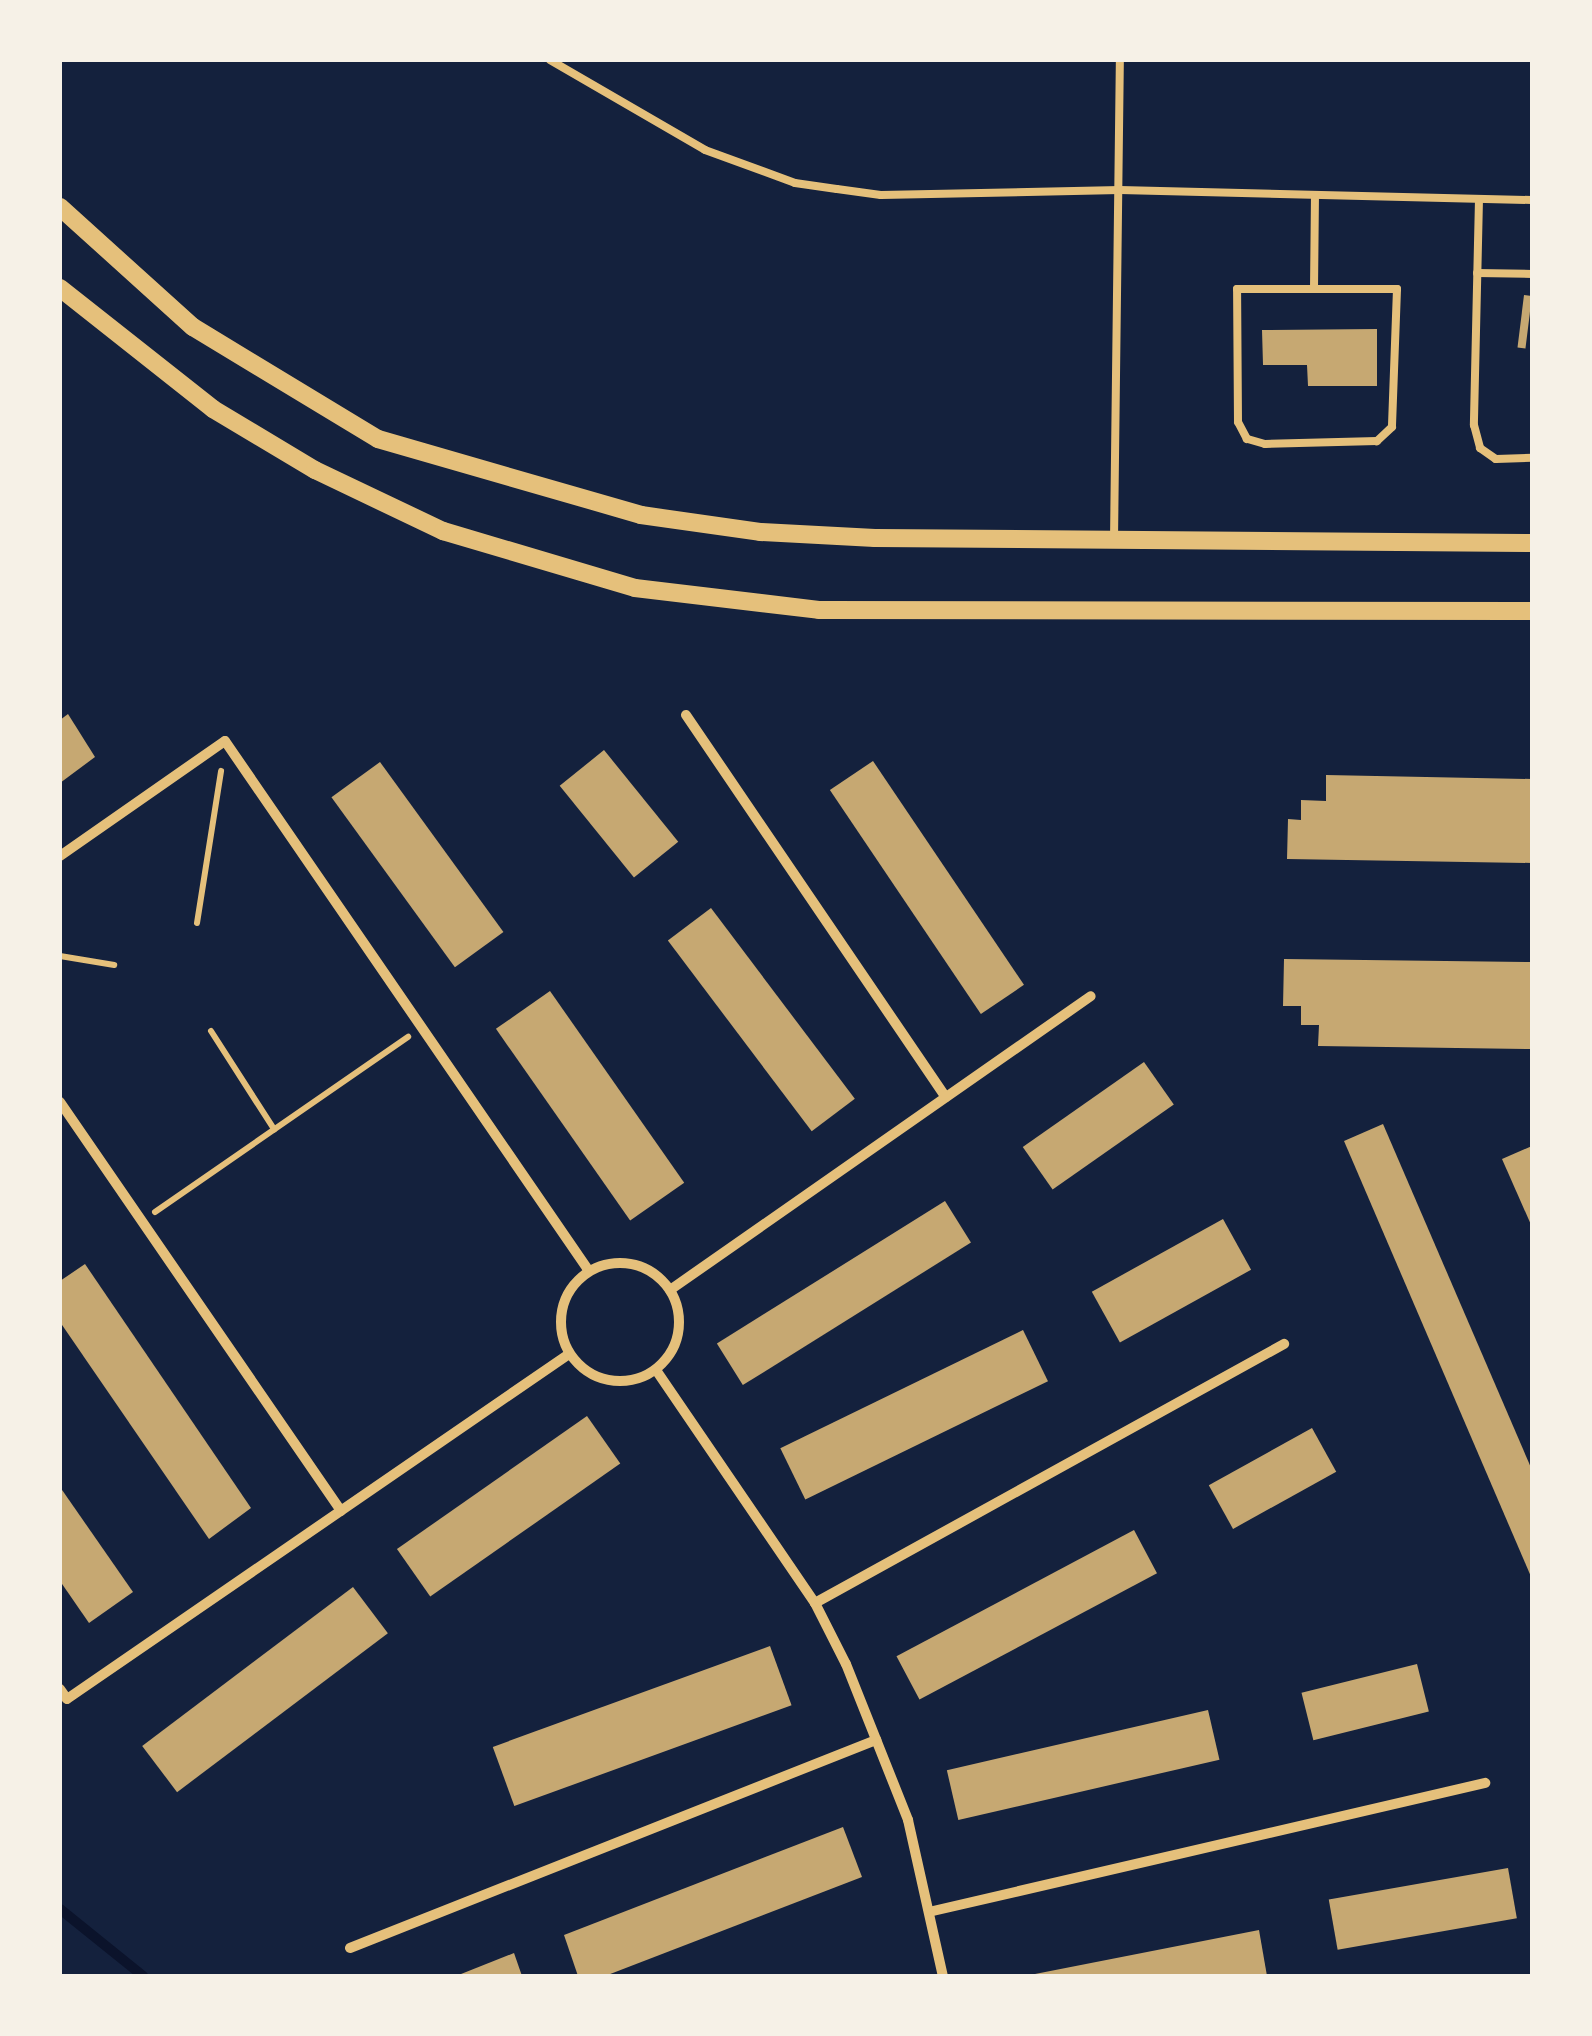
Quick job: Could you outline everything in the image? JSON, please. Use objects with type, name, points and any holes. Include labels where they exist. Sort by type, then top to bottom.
[{"type":"street","points":[[60,207],[193,327],[270,379],[378,439],[487,475],[641,515],[760,532],[1532,543]]},
{"type":"street","points":[[60,288],[213,409],[315,470],[443,531],[635,588],[819,610],[1532,610]]},
{"type":"street","points":[[686,715],[946,1097]]},
{"type":"street","points":[[60,856],[226,741],[588,1271]]},
{"type":"street","points":[[670,1290],[1091,996]]},
{"type":"street","points":[[60,1102],[341,1511]]},
{"type":"street","points":[[624,1262],[658,1276],[670,1290],[680,1324],[676,1342],[656,1370],[619,1382],[599,1379],[569,1354],[561,1336],[564,1300],[588,1271],[624,1262]]},
{"type":"street","points":[[815,1603],[1284,1344]]},
{"type":"street","points":[[63,1694],[341,1511],[569,1354]]},
{"type":"street","points":[[656,1370],[815,1603],[908,1820],[933,1912],[943,1976]]},
{"type":"street","points":[[350,1948],[876,1740]]},
{"type":"street","points":[[933,1912],[1485,1783]]},
{"type":"lane","points":[[550,60],[705,150],[795,183],[881,196],[1120,190],[1532,200]]},
{"type":"lane","points":[[1114,540],[1120,60]]},
{"type":"lane","points":[[1314,289],[1315,195]]},
{"type":"lane","points":[[1478,199],[1474,425],[1480,448],[1496,459],[1532,458]]},
{"type":"lane","points":[[1478,274],[1532,274]]},
{"type":"lane","points":[[1237,288],[1314,289],[1397,289],[1397,407],[1392,428],[1377,441],[1266,444],[1248,439],[1238,422],[1237,288]]},
{"type":"path","points":[[197,923],[226,741]]},
{"type":"path","points":[[60,956],[114,965]]},
{"type":"path","points":[[141,1221],[422,1028]]},
{"type":"path","points":[[211,1031],[274,1129]]},
{"type":"building","points":[[1524,295],[1532,296],[1525,349],[1518,348]]},
{"type":"building","points":[[1377,329],[1377,386],[1308,386],[1307,365],[1263,365],[1262,330]]},
{"type":"building","points":[[68,714],[95,757],[60,783],[60,720]]},
{"type":"building","points":[[604,750],[678,842],[634,878],[560,786]]},
{"type":"building","points":[[873,761],[1024,985],[981,1014],[830,790]]},
{"type":"building","points":[[380,762],[503,932],[455,967],[331,797]]},
{"type":"building","points":[[1326,775],[1532,779],[1532,863],[1287,859],[1288,819],[1301,820],[1301,800],[1326,801]]},
{"type":"building","points":[[711,908],[855,1099],[812,1131],[668,940]]},
{"type":"building","points":[[1284,959],[1532,962],[1532,1049],[1318,1046],[1319,1025],[1301,1025],[1301,1006],[1283,1006]]},
{"type":"building","points":[[550,991],[684,1183],[630,1221],[496,1029]]},
{"type":"building","points":[[1144,1062],[1174,1105],[1053,1189],[1023,1147]]},
{"type":"building","points":[[1383,1124],[1532,1470],[1532,1579],[1344,1141]]},
{"type":"building","points":[[1532,1146],[1532,1227],[1502,1159]]},
{"type":"building","points":[[945,1201],[971,1243],[743,1385],[717,1344]]},
{"type":"building","points":[[1223,1219],[1251,1270],[1120,1342],[1092,1292]]},
{"type":"building","points":[[85,1264],[251,1508],[209,1539],[60,1322],[60,1281]]},
{"type":"building","points":[[1023,1330],[1048,1381],[805,1500],[780,1448]]},
{"type":"building","points":[[587,1416],[620,1464],[430,1597],[397,1549]]},
{"type":"building","points":[[1312,1428],[1336,1472],[1233,1529],[1209,1485]]},
{"type":"building","points":[[60,1487],[133,1592],[89,1623],[60,1581]]},
{"type":"building","points":[[1134,1530],[1157,1573],[919,1700],[896,1656]]},
{"type":"building","points":[[353,1587],[388,1633],[177,1792],[142,1746]]},
{"type":"building","points":[[770,1646],[792,1705],[514,1806],[493,1747]]},
{"type":"building","points":[[1417,1664],[1429,1712],[1313,1740],[1302,1693]]},
{"type":"building","points":[[1208,1710],[1219,1760],[958,1820],[947,1770]]},
{"type":"building","points":[[843,1827],[862,1877],[605,1976],[578,1976],[564,1935]]},
{"type":"building","points":[[1508,1868],[1517,1918],[1338,1950],[1329,1900]]},
{"type":"building","points":[[1259,1930],[1267,1976],[1035,1976],[1035,1974]]},
{"type":"building","points":[[514,1953],[522,1976],[456,1976]]},
{"type":"waterway","points":[[60,1909],[143,1976]]}]
